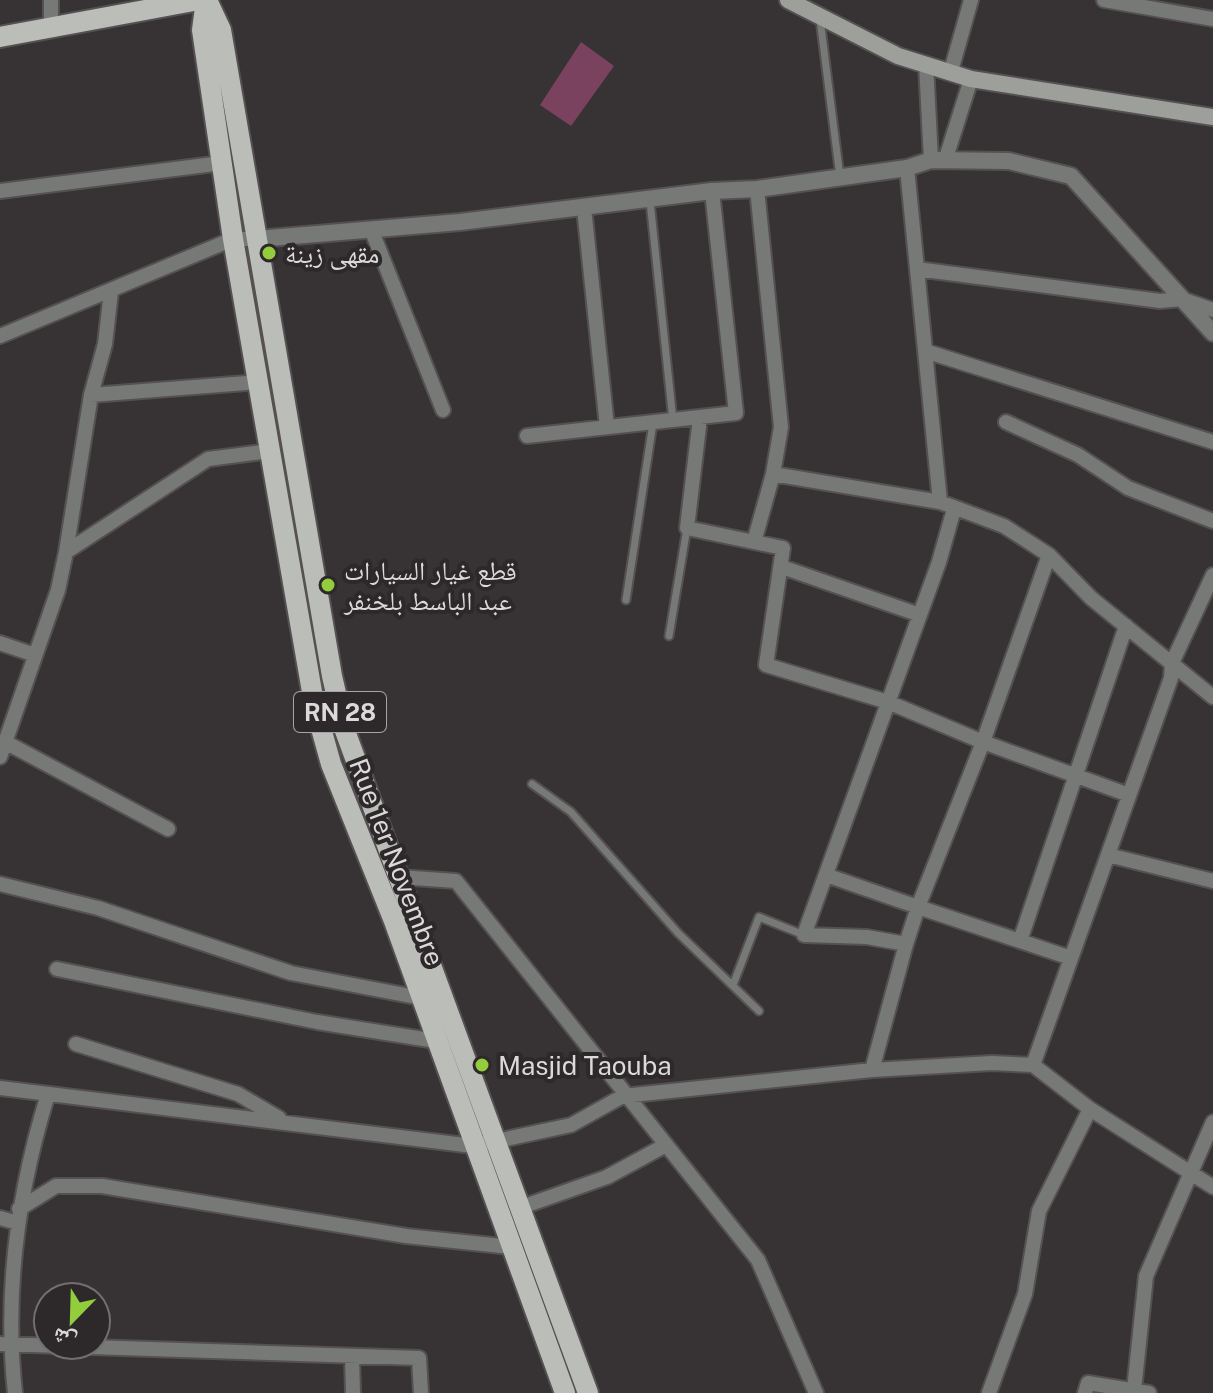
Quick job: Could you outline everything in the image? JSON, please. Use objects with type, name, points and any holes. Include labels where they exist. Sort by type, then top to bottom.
[{"type":"main road","points":[[0,37],[199,0]]},
{"type":"main road","name":"Rue 1er Novembre","points":[[206,0],[202,30],[233,239],[314,703],[331,764],[421,998],[565,1393]]},
{"type":"main road","name":"RN 28","points":[[206,0],[221,30],[332,676],[344,728],[588,1393]]},
{"type":"main road","points":[[788,0],[898,56],[971,79],[1213,117]]},
{"type":"street","points":[[51,0],[51,27]]},
{"type":"street","points":[[951,71],[971,0]]},
{"type":"street","points":[[1104,0],[1182,7],[1213,19]]},
{"type":"street","points":[[926,64],[938,160]]},
{"type":"street","points":[[938,160],[971,79]]},
{"type":"street","points":[[0,336],[233,239],[371,229],[650,201],[907,168],[938,160],[1009,161],[1071,176],[1213,333]]},
{"type":"street","points":[[0,191],[222,163]]},
{"type":"street","points":[[906,944],[867,937],[804,935],[920,615],[947,505],[925,351],[907,168]]},
{"type":"street","points":[[754,542],[773,474],[781,427],[757,189]]},
{"type":"street","points":[[527,436],[736,413],[712,191]]},
{"type":"street","points":[[584,208],[607,427]]},
{"type":"street","points":[[371,229],[443,410]]},
{"type":"street","points":[[917,269],[1160,301],[1182,299],[1213,310]]},
{"type":"street","points":[[111,292],[105,344],[91,395],[58,590],[2,750],[168,829]]},
{"type":"street","points":[[925,351],[1213,442]]},
{"type":"street","points":[[91,395],[258,382]]},
{"type":"street","points":[[700,418],[687,528],[783,548],[766,665],[888,702],[983,742],[1129,795]]},
{"type":"street","points":[[1006,422],[1078,455],[1128,488],[1213,521]]},
{"type":"street","points":[[66,552],[208,459],[270,451]]},
{"type":"street","points":[[773,474],[947,505],[1004,526],[1049,555],[1126,626],[1213,697]]},
{"type":"street","points":[[872,1070],[918,907],[983,742],[1049,555]]},
{"type":"street","points":[[782,567],[920,615]]},
{"type":"street","points":[[1033,1065],[1171,678],[1172,663],[1213,575]]},
{"type":"street","points":[[1020,941],[1073,775],[1126,626]]},
{"type":"street","points":[[0,643],[35,655]]},
{"type":"street","points":[[1108,855],[1213,881]]},
{"type":"street","points":[[826,875],[1071,958]]},
{"type":"street","points":[[399,877],[456,881],[623,1096],[758,1260],[816,1393]]},
{"type":"street","points":[[0,884],[98,908],[291,973],[421,998]]},
{"type":"street","points":[[57,969],[317,1022],[436,1041]]},
{"type":"street","points":[[76,1044],[238,1094],[286,1123]]},
{"type":"street","points":[[0,1088],[473,1146],[571,1125],[623,1096],[872,1070],[992,1063],[1033,1065],[1090,1109],[1192,1177],[1213,1187]]},
{"type":"street","points":[[15,1393],[5,1344],[18,1216],[29,1156],[48,1094]]},
{"type":"street","points":[[989,1393],[1025,1294],[1039,1211],[1090,1109]]},
{"type":"street","points":[[1134,1390],[1146,1276],[1192,1177],[1213,1122]]},
{"type":"street","points":[[519,1208],[607,1177],[664,1146]]},
{"type":"street","points":[[0,1218],[18,1216],[56,1186],[102,1186],[406,1236],[511,1247]]},
{"type":"street","points":[[5,1344],[419,1358],[421,1393]]},
{"type":"street","points":[[352,1356],[353,1393]]},
{"type":"street","points":[[1085,1393],[1088,1383],[1149,1393]]},
{"type":"lane","points":[[820,17],[840,177]]},
{"type":"lane","points":[[650,201],[673,421]]},
{"type":"lane","points":[[626,600],[653,423]]},
{"type":"lane","points":[[669,636],[687,528]]},
{"type":"lane","points":[[532,784],[571,812],[678,933],[759,1011]]},
{"type":"lane","points":[[733,985],[759,917],[804,935]]},
{"type":"shaded area","points":[[581,42],[614,66],[571,126],[540,105]]},
{"type":"place","name":"مقهى زينة","points":[[269,253]]},
{"type":"place","name":"قطع غيار السيارات عبد الباسط بلخنفر","points":[[328,585]]},
{"type":"place","name":"Masjid Taouba","points":[[482,1065]]}]
